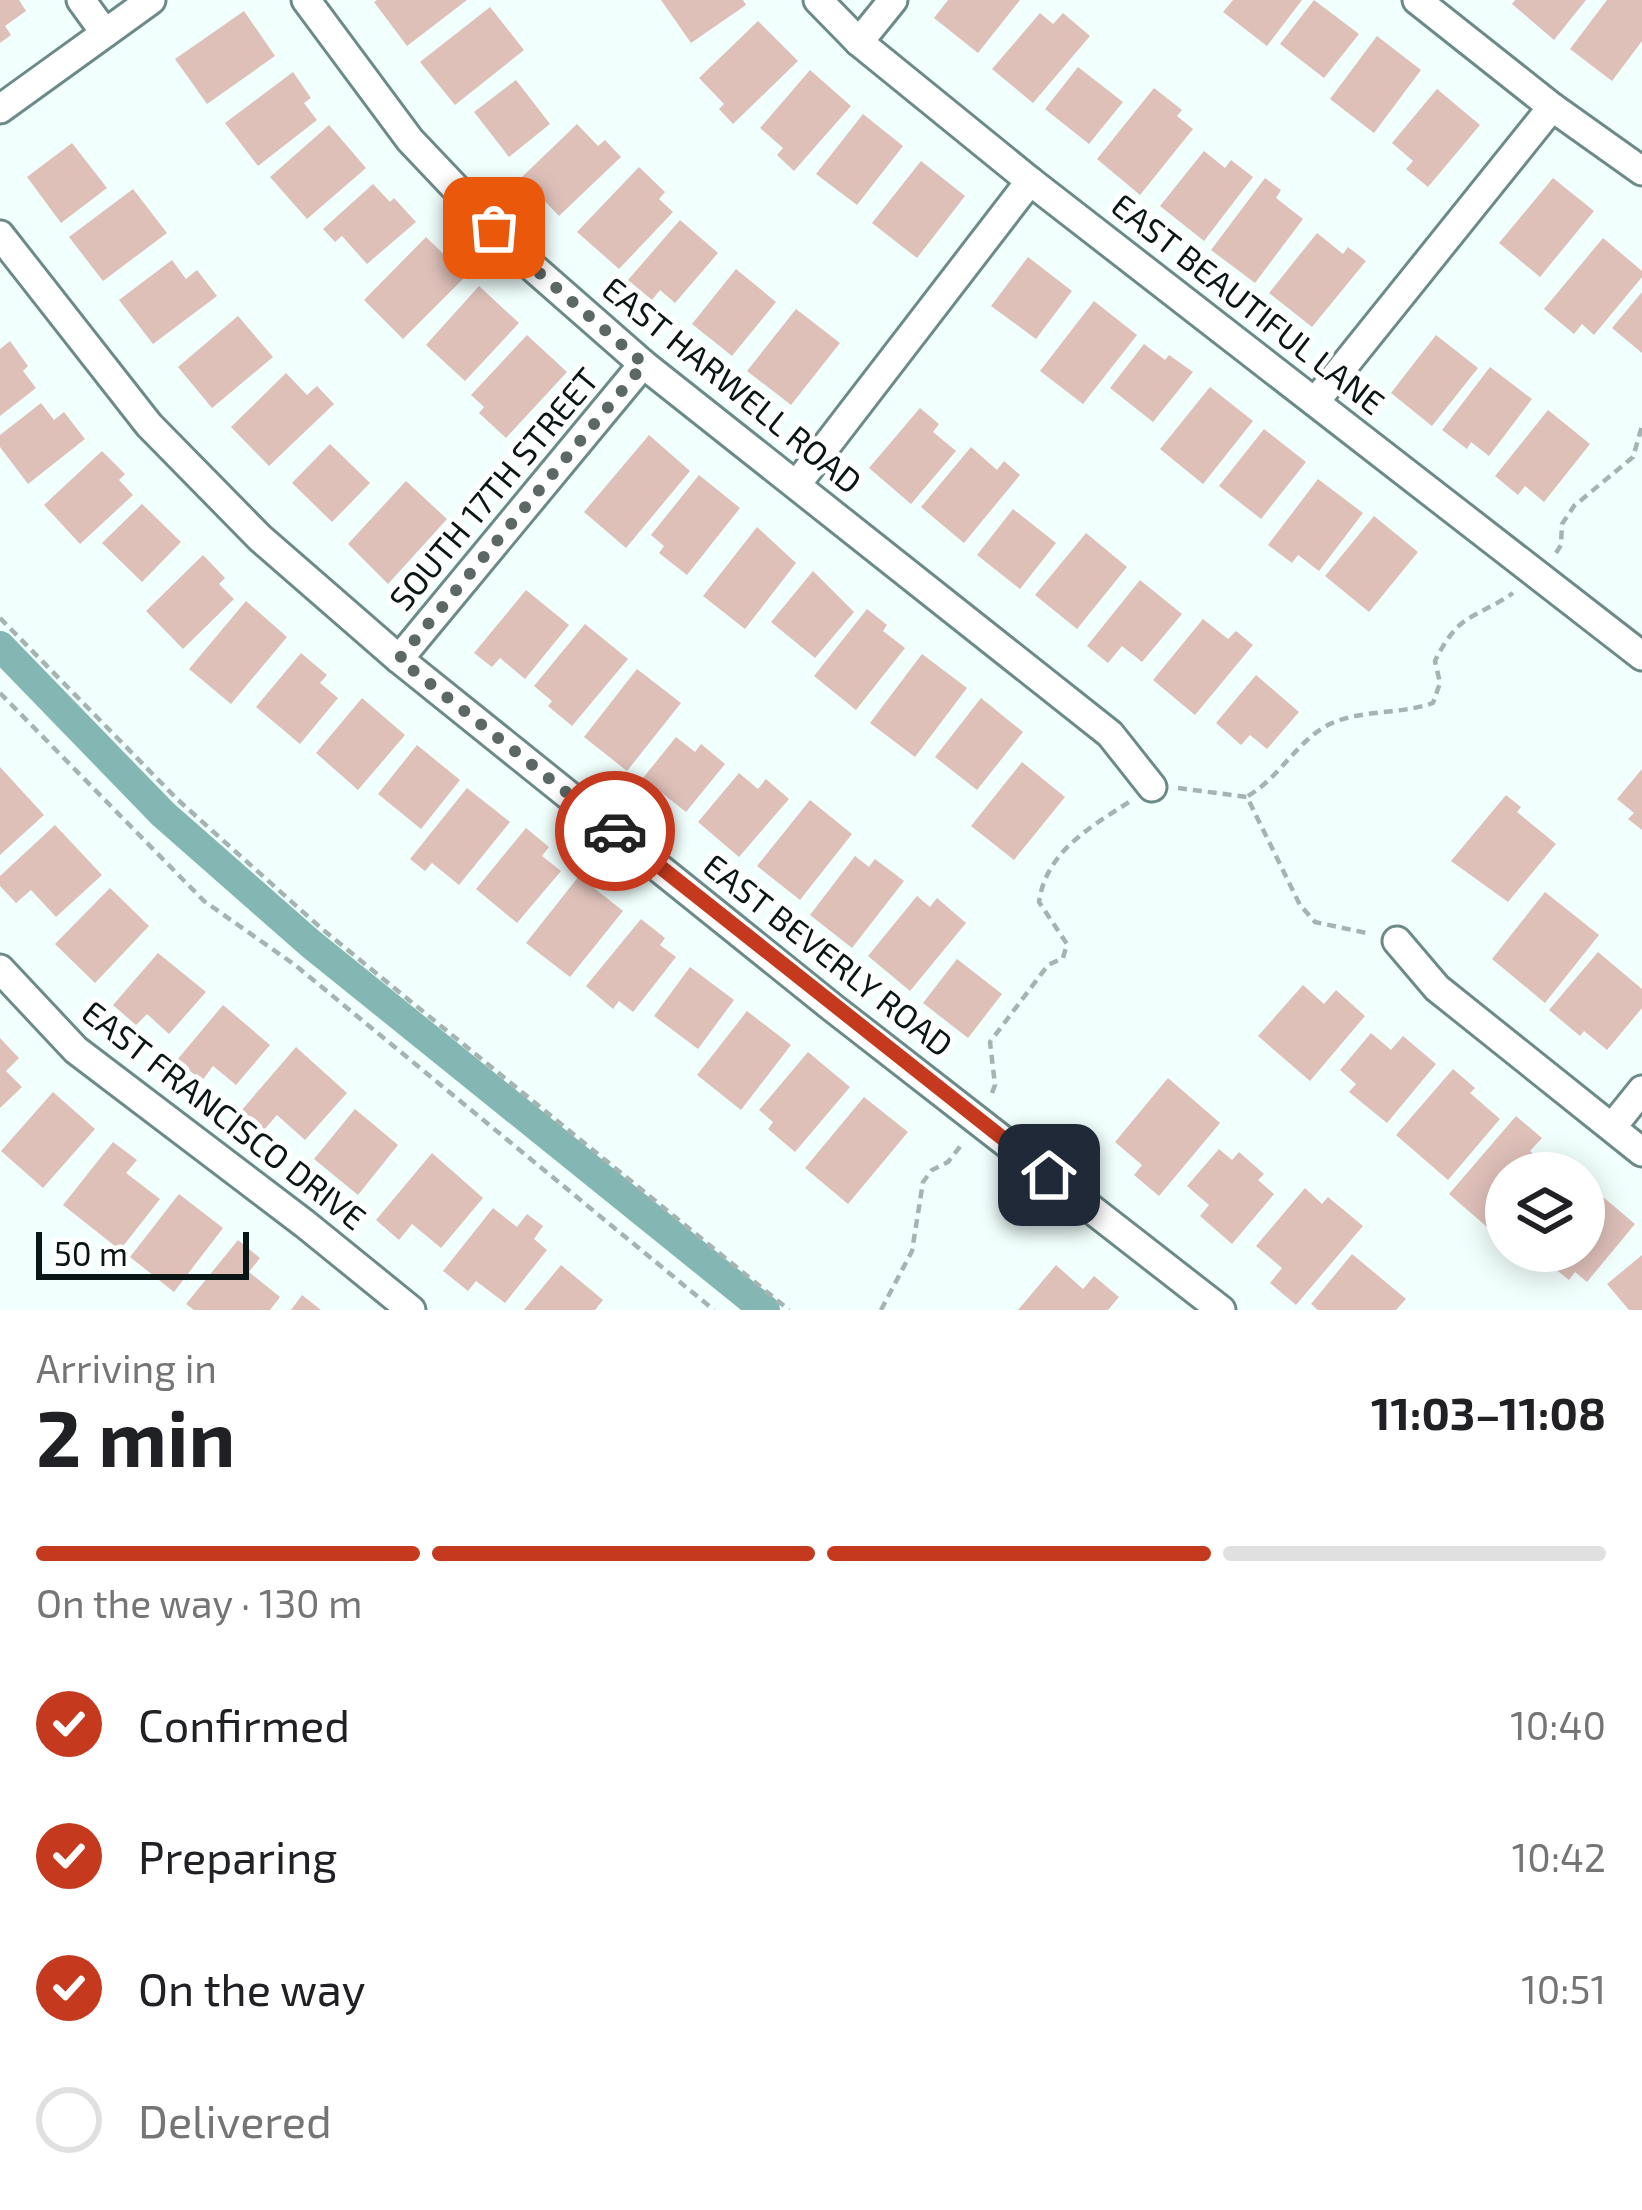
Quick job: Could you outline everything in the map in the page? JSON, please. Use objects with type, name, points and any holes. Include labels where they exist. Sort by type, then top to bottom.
[{"type":"street","points":[[81,0],[105,33]]},
{"type":"street","name":"EAST HARWELL ROAD","points":[[306,0],[410,140],[521,257],[644,364],[1110,734],[1152,787]]},
{"type":"street","name":"EAST BEAUTIFUL LANE","points":[[818,0],[859,42],[1030,181],[1642,656]]},
{"type":"street","points":[[859,42],[892,0]]},
{"type":"street","points":[[1417,0],[1642,171]]},
{"type":"street","points":[[0,109],[137,4]]},
{"type":"street","points":[[1316,402],[1552,107]]},
{"type":"street","points":[[797,484],[1030,181]]},
{"type":"street","name":"EAST BEVERLY ROAD","points":[[0,235],[149,425],[260,538],[399,659],[1221,1310]]},
{"type":"street","name":"SOUTH 17TH STREET","points":[[399,659],[644,364]]},
{"type":"street","points":[[1396,941],[1437,988],[1642,1152]]},
{"type":"street","name":"EAST FRANCISCO DRIVE","points":[[0,969],[76,1050],[411,1310]]},
{"type":"street","points":[[1613,1126],[1642,1090]]},
{"type":"path","points":[[1247,797],[1305,741],[1330,724],[1432,703],[1440,683],[1435,661],[1454,628],[1469,614],[1504,600],[1539,577],[1561,545],[1562,524],[1574,506],[1634,457],[1642,426]]},
{"type":"path","points":[[0,618],[178,800],[322,929],[789,1310]]},
{"type":"path","points":[[0,693],[204,901],[295,965],[714,1310]]},
{"type":"path","points":[[881,1310],[912,1251],[922,1182],[948,1162],[980,1121],[995,1085],[989,1042],[1048,965],[1064,958],[1067,944],[1039,902],[1042,879],[1057,855],[1152,787],[1247,797]]},
{"type":"path","points":[[1247,797],[1300,905],[1315,922],[1396,941]]},
{"type":"building","points":[[0,0],[19,0],[26,11],[5,26],[11,35],[0,43]]},
{"type":"building","points":[[467,0],[407,46],[374,2]]},
{"type":"building","points":[[661,0],[743,0],[746,5],[691,43]]},
{"type":"building","points":[[948,0],[1020,0],[978,53],[934,18]]},
{"type":"building","points":[[1233,0],[1302,0],[1267,46],[1223,12]]},
{"type":"building","points":[[1314,0],[1359,34],[1324,78],[1280,44]]},
{"type":"building","points":[[1515,0],[1586,0],[1554,40],[1512,4]]},
{"type":"building","points":[[1607,0],[1642,0],[1642,41],[1612,81],[1570,49]]},
{"type":"building","points":[[490,7],[524,50],[455,105],[420,62]]},
{"type":"building","points":[[244,11],[275,56],[207,104],[175,59]]},
{"type":"building","points":[[1040,13],[1053,24],[1063,13],[1090,36],[1033,103],[992,69]]},
{"type":"building","points":[[758,21],[798,61],[733,124],[719,109],[724,104],[699,78]]},
{"type":"building","points":[[1377,36],[1421,70],[1374,133],[1330,99]]},
{"type":"building","points":[[1078,67],[1123,102],[1089,144],[1045,109]]},
{"type":"building","points":[[810,70],[851,106],[794,171],[777,155],[783,148],[760,128]]},
{"type":"building","points":[[293,72],[311,98],[304,103],[317,120],[258,166],[225,123]]},
{"type":"building","points":[[516,80],[550,124],[509,157],[474,112]]},
{"type":"building","points":[[1154,88],[1182,110],[1177,116],[1193,129],[1140,195],[1097,159]]},
{"type":"building","points":[[1437,89],[1480,125],[1428,187],[1406,169],[1413,161],[1392,143]]},
{"type":"building","points":[[863,114],[903,146],[857,205],[816,174]]},
{"type":"building","points":[[577,124],[598,146],[605,140],[621,157],[559,216],[522,177]]},
{"type":"building","points":[[329,125],[366,168],[307,219],[270,177]]},
{"type":"building","points":[[72,143],[107,188],[61,223],[27,177]]},
{"type":"building","points":[[1204,151],[1225,168],[1231,160],[1253,177],[1204,241],[1160,206]]},
{"type":"building","points":[[921,161],[965,196],[917,258],[872,223]]},
{"type":"building","points":[[639,167],[665,192],[659,199],[673,212],[619,269],[577,232]]},
{"type":"building","points":[[1265,178],[1281,190],[1276,198],[1303,219],[1255,283],[1211,250]]},
{"type":"building","points":[[1553,178],[1594,211],[1540,277],[1499,243]]},
{"type":"building","points":[[373,184],[416,222],[367,264],[342,236],[335,242],[323,229]]},
{"type":"building","points":[[133,189],[167,233],[103,281],[69,237]]},
{"type":"building","points":[[680,220],[718,253],[675,303],[660,290],[652,300],[628,280]]},
{"type":"building","points":[[1317,233],[1343,254],[1348,247],[1366,261],[1312,327],[1269,293]]},
{"type":"building","points":[[426,237],[466,276],[403,339],[364,300]]},
{"type":"building","points":[[1603,238],[1642,271],[1642,277],[1594,335],[1582,324],[1574,334],[1544,309]]},
{"type":"building","points":[[1028,257],[1072,291],[1036,339],[991,306]]},
{"type":"building","points":[[172,260],[186,279],[197,270],[217,296],[153,344],[119,300]]},
{"type":"building","points":[[736,269],[776,302],[732,356],[692,324]]},
{"type":"building","points":[[479,286],[519,323],[465,381],[426,345]]},
{"type":"building","points":[[1642,292],[1642,353],[1612,328]]},
{"type":"building","points":[[1094,301],[1137,335],[1083,404],[1040,371]]},
{"type":"building","points":[[796,309],[840,343],[791,405],[747,371]]},
{"type":"building","points":[[238,316],[273,357],[212,408],[178,367]]},
{"type":"building","points":[[527,335],[567,372],[506,438],[479,413],[484,407],[471,395]]},
{"type":"building","points":[[1436,335],[1478,368],[1432,426],[1391,393]]},
{"type":"building","points":[[10,341],[28,366],[23,371],[36,388],[0,416],[0,349]]},
{"type":"building","points":[[1144,344],[1193,372],[1153,422],[1110,388]]},
{"type":"building","points":[[1490,367],[1532,399],[1489,456],[1471,442],[1467,449],[1442,430]]},
{"type":"building","points":[[286,373],[307,395],[317,386],[334,404],[269,466],[231,427]]},
{"type":"building","points":[[1210,387],[1253,421],[1203,484],[1160,449]]},
{"type":"building","points":[[41,403],[54,420],[64,412],[85,439],[28,484],[0,447],[0,435]]},
{"type":"building","points":[[920,408],[939,424],[933,432],[956,451],[911,504],[869,468]]},
{"type":"building","points":[[1548,410],[1590,444],[1544,502],[1525,486],[1518,495],[1495,476]]},
{"type":"building","points":[[1264,429],[1306,462],[1261,519],[1219,486]]},
{"type":"building","points":[[649,435],[690,471],[626,548],[584,512]]},
{"type":"building","points":[[330,444],[370,483],[332,522],[292,483]]},
{"type":"building","points":[[971,447],[997,470],[1004,461],[1020,475],[964,543],[921,507]]},
{"type":"building","points":[[102,451],[125,474],[119,480],[133,495],[80,544],[44,505]]},
{"type":"building","points":[[699,475],[740,508],[687,575],[659,553],[664,546],[651,535]]},
{"type":"building","points":[[1318,479],[1363,513],[1319,571],[1298,555],[1292,563],[1268,545]]},
{"type":"building","points":[[406,481],[447,519],[388,584],[348,544]]},
{"type":"building","points":[[142,504],[181,542],[142,582],[102,543]]},
{"type":"building","points":[[1013,509],[1056,543],[1020,589],[977,555]]},
{"type":"building","points":[[1374,516],[1418,552],[1369,612],[1325,576]]},
{"type":"building","points":[[757,527],[796,563],[745,629],[703,596]]},
{"type":"building","points":[[1086,533],[1127,567],[1077,629],[1035,595]]},
{"type":"building","points":[[203,555],[225,578],[219,584],[234,599],[183,649],[146,611]]},
{"type":"building","points":[[813,571],[854,612],[815,658],[771,622]]},
{"type":"building","points":[[1140,580],[1182,614],[1142,662],[1122,646],[1108,663],[1087,646]]},
{"type":"building","points":[[526,590],[569,625],[525,679],[500,658],[492,667],[474,653]]},
{"type":"building","points":[[246,601],[287,637],[231,704],[189,669]]},
{"type":"building","points":[[867,609],[887,625],[883,631],[905,648],[856,710],[814,676]]},
{"type":"building","points":[[1203,619],[1228,639],[1236,631],[1253,645],[1195,715],[1153,680]]},
{"type":"building","points":[[585,624],[628,659],[572,726],[548,706],[552,701],[534,686]]},
{"type":"building","points":[[301,653],[327,675],[320,683],[338,698],[300,744],[256,707]]},
{"type":"building","points":[[922,654],[967,688],[915,757],[870,723]]},
{"type":"building","points":[[637,669],[681,703],[627,771],[584,737]]},
{"type":"building","points":[[1256,675],[1299,712],[1267,749],[1250,735],[1241,745],[1216,723]]},
{"type":"building","points":[[362,698],[405,735],[358,790],[316,753]]},
{"type":"building","points":[[981,698],[1023,732],[977,790],[935,757]]},
{"type":"building","points":[[676,737],[695,752],[701,744],[725,764],[686,812],[643,778]]},
{"type":"building","points":[[417,745],[460,780],[421,829],[378,794]]},
{"type":"building","points":[[1022,762],[1065,797],[1014,860],[971,826]]},
{"type":"building","points":[[0,767],[44,815],[0,855]]},
{"type":"building","points":[[1642,769],[1642,830],[1628,819],[1634,813],[1617,799]]},
{"type":"building","points":[[739,773],[758,789],[766,779],[789,799],[739,857],[698,822]]},
{"type":"building","points":[[467,788],[510,822],[459,885],[432,863],[425,871],[410,859]]},
{"type":"building","points":[[1506,795],[1521,807],[1517,812],[1556,844],[1508,902],[1451,861]]},
{"type":"building","points":[[810,800],[852,834],[800,900],[757,866]]},
{"type":"building","points":[[55,825],[102,875],[56,917],[31,890],[16,903],[0,886],[0,876]]},
{"type":"building","points":[[526,828],[549,847],[542,856],[561,871],[517,923],[476,889]]},
{"type":"building","points":[[855,856],[869,867],[875,859],[904,881],[852,948],[810,915]]},
{"type":"building","points":[[579,876],[623,911],[570,977],[526,943]]},
{"type":"building","points":[[110,888],[149,926],[95,983],[55,944]]},
{"type":"building","points":[[1545,892],[1599,935],[1545,1003],[1492,959]]},
{"type":"building","points":[[917,896],[930,907],[937,898],[966,923],[910,991],[868,956]]},
{"type":"building","points":[[641,919],[665,938],[660,945],[676,957],[633,1012],[619,1001],[613,1009],[586,986]]},
{"type":"building","points":[[1598,952],[1642,989],[1642,1008],[1607,1050],[1584,1031],[1580,1036],[1549,1010]]},
{"type":"building","points":[[158,953],[206,992],[169,1034],[147,1014],[136,1025],[113,1005]]},
{"type":"building","points":[[957,959],[1002,994],[968,1038],[923,1003]]},
{"type":"building","points":[[690,967],[734,1000],[698,1049],[654,1016]]},
{"type":"building","points":[[1303,985],[1324,1004],[1336,990],[1365,1016],[1310,1081],[1258,1036]]},
{"type":"building","points":[[223,1005],[270,1045],[236,1085],[213,1066],[202,1081],[177,1060]]},
{"type":"building","points":[[747,1011],[791,1045],[741,1110],[697,1075]]},
{"type":"building","points":[[1371,1033],[1391,1050],[1403,1036],[1436,1064],[1387,1123],[1349,1092],[1356,1084],[1340,1070]]},
{"type":"building","points":[[0,1038],[19,1058],[6,1071],[22,1087],[0,1108]]},
{"type":"building","points":[[296,1047],[347,1093],[305,1140],[277,1115],[263,1131],[241,1111]]},
{"type":"building","points":[[808,1052],[850,1087],[795,1152],[768,1129],[773,1122],[759,1110]]},
{"type":"building","points":[[1453,1069],[1475,1088],[1470,1093],[1500,1119],[1448,1180],[1396,1135]]},
{"type":"building","points":[[1168,1078],[1220,1123],[1159,1196],[1134,1175],[1142,1165],[1115,1142]]},
{"type":"building","points":[[53,1092],[95,1129],[43,1188],[1,1151]]},
{"type":"building","points":[[864,1097],[908,1132],[848,1204],[805,1168]]},
{"type":"building","points":[[355,1109],[398,1145],[358,1195],[314,1159]]},
{"type":"building","points":[[1516,1116],[1542,1138],[1531,1152],[1485,1152]]},
{"type":"building","points":[[113,1142],[137,1160],[126,1173],[160,1199],[120,1250],[63,1205]]},
{"type":"building","points":[[1219,1149],[1232,1160],[1239,1152],[1264,1174],[1258,1180],[1274,1194],[1232,1244],[1200,1216],[1209,1205],[1187,1186]]},
{"type":"building","points":[[1485,1152],[1485,1225],[1449,1194]]},
{"type":"building","points":[[432,1153],[483,1198],[441,1248],[412,1224],[399,1240],[376,1220]]},
{"type":"building","points":[[1305,1188],[1322,1204],[1328,1197],[1363,1226],[1296,1305],[1270,1283],[1282,1268],[1256,1246]]},
{"type":"building","points":[[179,1194],[223,1228],[174,1292],[130,1257]]},
{"type":"building","points":[[1605,1199],[1635,1224],[1605,1260]]},
{"type":"building","points":[[493,1208],[517,1227],[527,1214],[543,1226],[534,1239],[547,1250],[505,1303],[476,1281],[468,1291],[443,1271]]},
{"type":"building","points":[[238,1240],[260,1258],[249,1272],[280,1297],[270,1310],[194,1310],[186,1304]]},
{"type":"building","points":[[1352,1254],[1406,1299],[1396,1310],[1318,1310],[1311,1304]]},
{"type":"building","points":[[1642,1255],[1642,1310],[1629,1310],[1607,1284]]},
{"type":"building","points":[[561,1265],[603,1300],[595,1310],[524,1310]]},
{"type":"building","points":[[1056,1265],[1083,1289],[1094,1276],[1119,1297],[1108,1310],[1018,1310]]},
{"type":"building","points":[[1575,1272],[1595,1272],[1587,1282]]},
{"type":"building","points":[[302,1295],[321,1310],[291,1310]]},
{"type":"waterway","points":[[0,646],[163,814],[311,944],[765,1310]]},
{"type":"way so far","points":[[494,228],[644,364],[399,659],[615,831]]},
{"type":"route","points":[[615,831],[1049,1175]]}]
